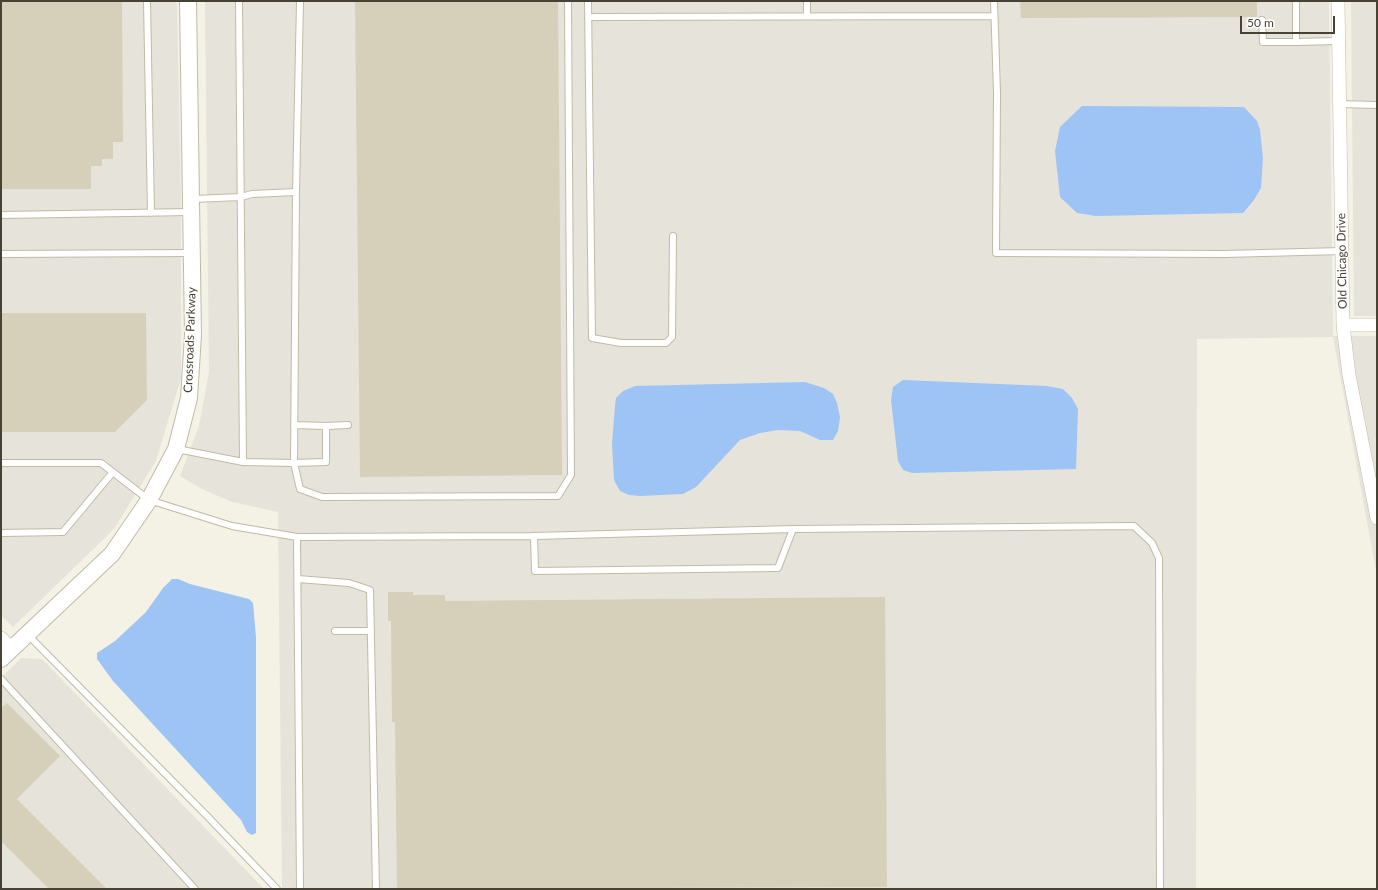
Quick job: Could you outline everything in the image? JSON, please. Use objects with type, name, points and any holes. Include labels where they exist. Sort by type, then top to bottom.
[{"type":"street","name":"Crossroads Parkway","points":[[5,649],[27,634],[112,554],[150,500],[176,449],[189,398],[193,336],[188,1]]},
{"type":"street","name":"Old Chicago Drive","points":[[1338,1],[1343,325],[1349,375],[1374,486],[1377,518]]},
{"type":"street","points":[[1343,325],[1377,325]]},
{"type":"lane","points":[[147,1],[151,212]]},
{"type":"lane","points":[[239,1],[243,462]]},
{"type":"lane","points":[[300,1],[296,192],[294,463],[300,489],[322,497],[558,496],[571,475],[568,1]]},
{"type":"lane","points":[[588,1],[592,338],[621,343],[666,343],[672,337],[672,236]]},
{"type":"lane","points":[[806,16],[807,1]]},
{"type":"lane","points":[[994,1],[997,93],[996,253],[1224,254],[1342,251]]},
{"type":"lane","points":[[1296,1],[1296,42]]},
{"type":"lane","points":[[588,17],[994,16]]},
{"type":"lane","points":[[1262,20],[1263,42],[1338,41]]},
{"type":"lane","points":[[1339,104],[1377,105]]},
{"type":"lane","points":[[1,215],[151,212],[252,194],[296,192]]},
{"type":"lane","points":[[1,254],[192,252]]},
{"type":"lane","points":[[294,425],[348,425]]},
{"type":"lane","points":[[176,449],[243,462],[326,462],[326,426]]},
{"type":"lane","points":[[1,463],[101,463],[150,500],[232,526],[297,537],[534,536],[793,529],[1134,526],[1152,543],[1159,558],[1160,889]]},
{"type":"lane","points":[[1,533],[63,532],[113,472]]},
{"type":"lane","points":[[534,536],[535,571],[778,568],[793,529]]},
{"type":"lane","points":[[297,537],[300,889]]},
{"type":"lane","points":[[298,579],[349,582],[370,590],[376,889]]},
{"type":"lane","points":[[335,631],[371,631]]},
{"type":"lane","points":[[27,634],[277,889]]},
{"type":"lane","points":[[1,679],[195,889]]},
{"type":"shaded area","points":[[1,1],[177,1],[181,202],[181,378],[156,461],[114,529],[13,627],[1,615]]},
{"type":"shaded area","points":[[205,1],[1329,1],[1333,336],[1377,336],[1377,576],[1333,337],[1197,339],[1196,889],[282,889],[278,512],[232,502],[202,489],[180,476],[199,426],[209,372]]},
{"type":"shaded area","points":[[1351,1],[1377,1],[1377,316],[1354,316]]},
{"type":"shaded area","points":[[21,658],[42,659],[264,889],[1,889],[1,678]]},
{"type":"water","points":[[1082,106],[1244,107],[1257,121],[1260,130],[1263,158],[1261,188],[1254,200],[1243,213],[1096,216],[1077,213],[1060,197],[1055,151],[1060,127]]},
{"type":"water","points":[[903,380],[1047,386],[1063,389],[1072,398],[1078,409],[1076,469],[912,473],[903,470],[898,461],[891,400],[893,387]]},
{"type":"water","points":[[805,382],[824,388],[833,394],[837,403],[840,417],[838,431],[833,440],[820,440],[800,431],[778,430],[760,433],[740,440],[696,487],[683,494],[640,496],[629,495],[620,491],[614,480],[612,444],[616,398],[623,391],[635,386]]},
{"type":"water","points":[[172,579],[178,579],[190,584],[249,599],[253,603],[256,637],[256,833],[252,835],[247,832],[241,820],[113,681],[97,659],[97,653],[115,641],[146,612],[163,588]]},
{"type":"building","points":[[1,1],[122,1],[123,142],[113,142],[113,159],[102,159],[102,166],[91,166],[91,189],[1,189]]},
{"type":"building","points":[[355,1],[558,1],[562,475],[360,477]]},
{"type":"building","points":[[1020,1],[1257,1],[1257,17],[1021,18]]},
{"type":"building","points":[[1,313],[146,313],[147,400],[115,432],[1,432]]},
{"type":"building","points":[[388,592],[413,592],[413,595],[445,595],[445,601],[885,597],[887,887],[397,889],[395,722],[392,722],[391,621],[388,621]]},
{"type":"building","points":[[7,703],[60,756],[17,799],[107,889],[49,889],[1,841],[1,708]]}]
